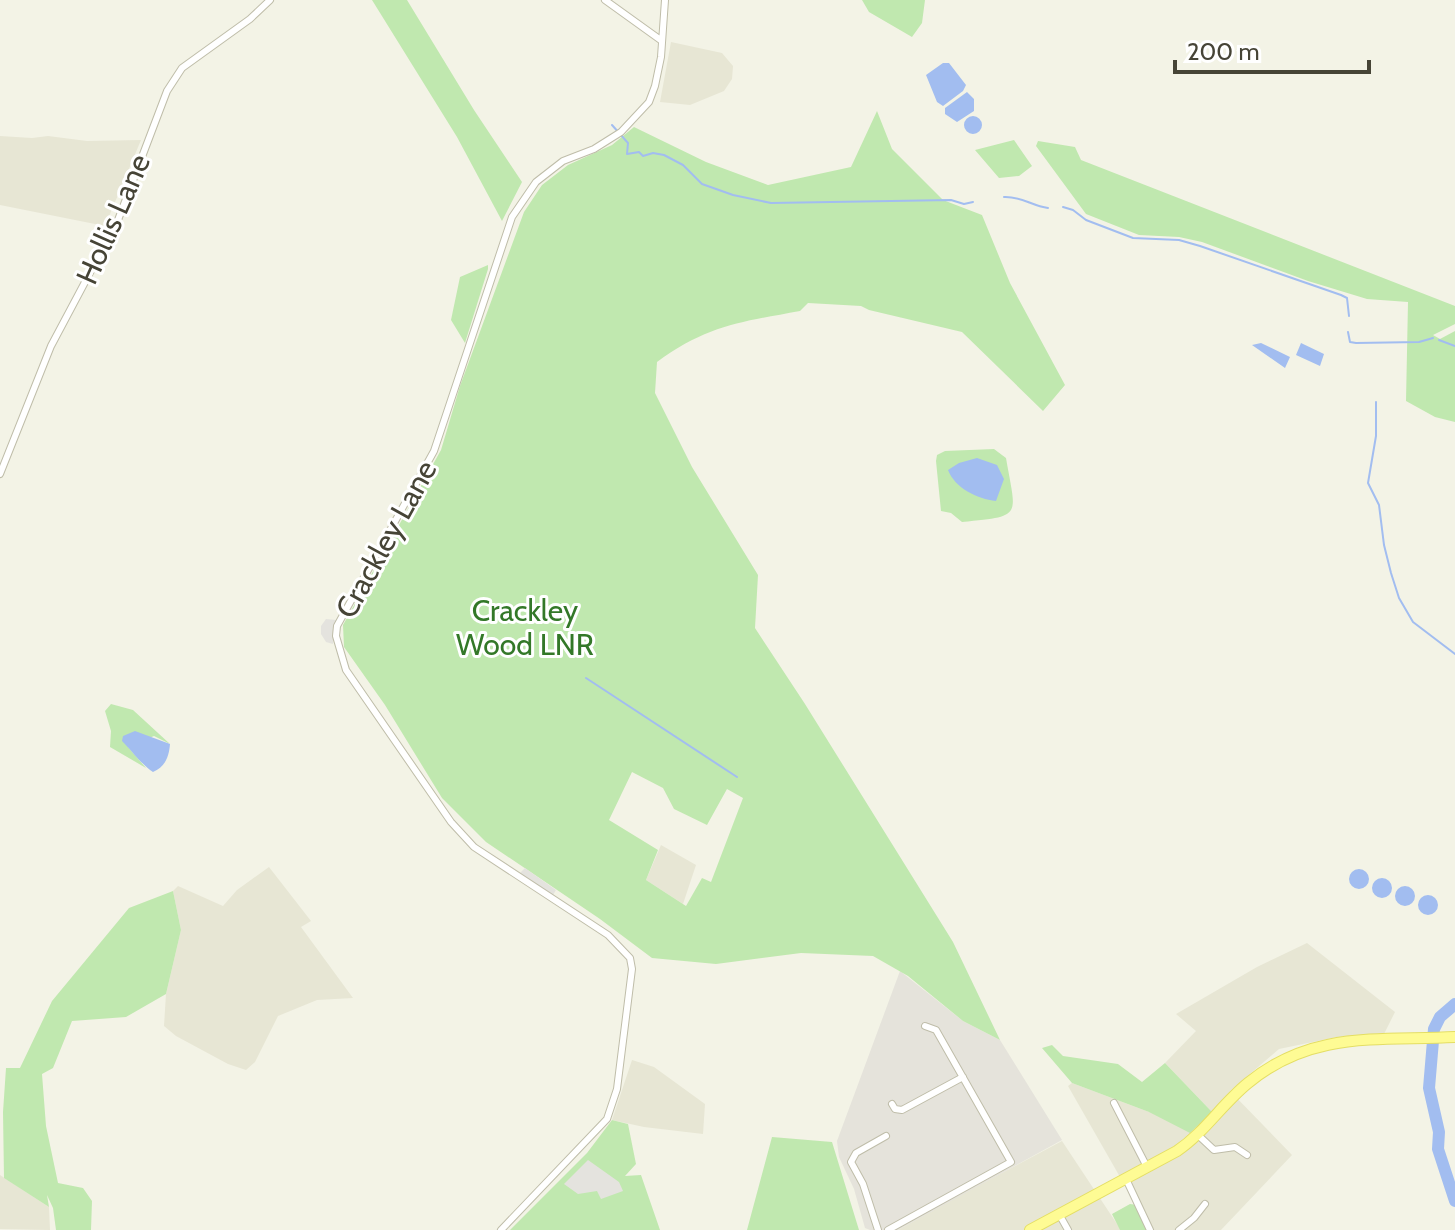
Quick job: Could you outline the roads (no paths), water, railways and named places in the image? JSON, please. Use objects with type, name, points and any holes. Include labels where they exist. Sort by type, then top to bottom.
[{"type":"main road","points":[[1030,1230],[1177,1151],[1198,1135],[1250,1081],[1296,1054],[1345,1041],[1455,1037]]},
{"type":"street","name":"Hollis Lane","points":[[0,474],[51,346],[118,220],[167,91],[182,68],[250,19],[270,0]]},
{"type":"street","points":[[605,0],[662,41]]},
{"type":"street","name":"Crackley Lane","points":[[501,1230],[607,1119],[617,1089],[632,969],[630,958],[608,935],[474,847],[451,822],[346,670],[336,636],[337,626],[434,451],[512,217],[536,182],[563,161],[594,149],[621,132],[649,102],[655,86],[665,0]]},
{"type":"street","points":[[888,1230],[1011,1162],[936,1030],[925,1026]]},
{"type":"street","points":[[892,1104],[895,1109],[902,1110],[963,1077]]},
{"type":"street","points":[[1114,1103],[1147,1167]]},
{"type":"street","points":[[1198,1135],[1214,1150],[1235,1147],[1247,1155]]},
{"type":"street","points":[[878,1230],[863,1184],[851,1162],[856,1153],[886,1136]]},
{"type":"street","points":[[1126,1179],[1150,1230]]},
{"type":"street","points":[[1179,1230],[1205,1204]]},
{"type":"street","points":[[1059,1214],[1068,1230]]},
{"type":"water","points":[[943,63],[949,63],[966,85],[963,91],[943,106],[937,102],[926,75]]},
{"type":"water","points":[[967,92],[974,99],[974,111],[957,122],[945,114],[945,108]]},
{"type":"water","points":[[969,116],[977,116],[982,125],[980,132],[969,134],[964,129],[964,121]]},
{"type":"water","points":[[1261,343],[1290,357],[1285,368],[1252,345]]},
{"type":"water","points":[[1301,343],[1324,354],[1320,366],[1296,355]]},
{"type":"water","points":[[977,458],[997,465],[1004,479],[996,501],[968,492],[948,470]]},
{"type":"water","points":[[135,731],[170,744],[166,761],[153,772],[122,741],[123,736]]},
{"type":"water","points":[[1359,869],[1366,872],[1369,879],[1366,886],[1359,889],[1352,886],[1349,879],[1352,872]]},
{"type":"water","points":[[1382,878],[1389,881],[1392,888],[1389,895],[1382,898],[1375,895],[1372,888],[1375,881]]},
{"type":"water","points":[[1405,886],[1412,889],[1415,896],[1412,903],[1405,906],[1398,903],[1395,896],[1398,889]]},
{"type":"water","points":[[1428,895],[1435,898],[1438,905],[1435,912],[1428,915],[1421,912],[1418,905],[1421,898]]},
{"type":"waterway","points":[[612,125],[628,143],[627,154],[664,155],[683,165],[702,184],[733,195],[771,203],[973,202]]},
{"type":"waterway","points":[[1004,197],[1048,208]]},
{"type":"waterway","points":[[1063,207],[1086,220],[1133,238],[1179,240],[1341,295],[1347,298],[1349,316]]},
{"type":"waterway","points":[[1348,332],[1350,342],[1356,343],[1419,342],[1433,338]]},
{"type":"waterway","points":[[1439,340],[1455,346]]},
{"type":"waterway","points":[[1376,402],[1376,436],[1368,483],[1379,505],[1391,573],[1399,598],[1413,622],[1455,654]]},
{"type":"waterway","points":[[586,678],[737,777]]},
{"type":"waterway","points":[[1455,1004],[1440,1017],[1434,1029],[1429,1088],[1439,1132],[1438,1149],[1455,1201]]},
{"type":"park label","name":"Crackley Wood LNR","points":[[525,627]]}]
